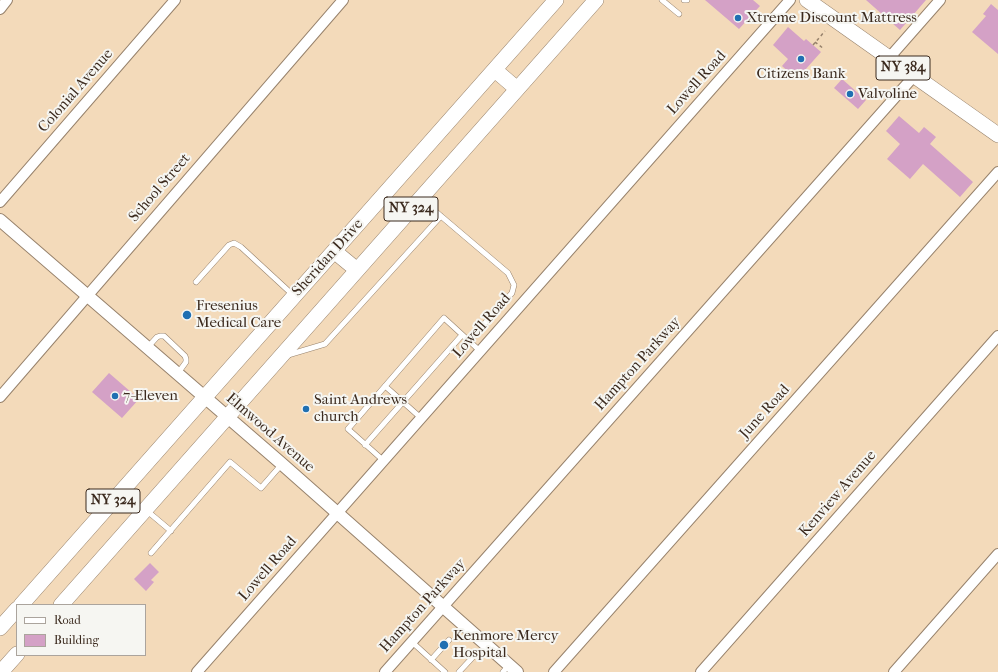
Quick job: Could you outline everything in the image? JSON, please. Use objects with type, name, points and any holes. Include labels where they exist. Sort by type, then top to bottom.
[{"type":"main road","name":"Sheridan Drive","points":[[25,604],[205,397],[556,0]]},
{"type":"main road","name":"Sheridan Drive","points":[[62,604],[596,0]]},
{"type":"main road","name":"NY 384","points":[[807,0],[998,136]]},
{"type":"main road","points":[[494,70],[517,89]]},
{"type":"main road","points":[[334,251],[357,270]]},
{"type":"main road","name":"Sheridan Drive","points":[[0,628],[16,613]]},
{"type":"main road","points":[[1,672],[16,655]]},
{"type":"street","points":[[0,9],[8,0]]},
{"type":"street","name":"Colonial Avenue","points":[[0,202],[175,0]]},
{"type":"street","name":"School Street","points":[[0,397],[344,0]]},
{"type":"street","name":"Lowell Road","points":[[198,672],[790,0]]},
{"type":"street","points":[[889,58],[940,0]]},
{"type":"street","name":"Hampton Parkway","points":[[385,672],[914,76]]},
{"type":"street","name":"June Road","points":[[554,672],[998,172]]},
{"type":"street","name":"Elmwood Avenue","points":[[0,220],[178,373],[443,606],[510,670]]},
{"type":"street","name":"Kenview Avenue","points":[[701,672],[998,336]]},
{"type":"street","points":[[894,672],[998,554]]},
{"type":"lane","points":[[662,0],[679,14]]},
{"type":"lane","points":[[420,199],[508,273],[514,285],[512,292],[469,341]]},
{"type":"lane","points":[[280,357],[325,344],[441,216]]},
{"type":"lane","points":[[196,282],[230,245],[234,244],[241,248],[294,296]]},
{"type":"lane","points":[[384,461],[348,429],[444,318],[480,351]]},
{"type":"lane","points":[[365,445],[462,335]]},
{"type":"lane","points":[[148,347],[157,337],[164,336],[185,356],[186,359],[178,373]]},
{"type":"lane","points":[[385,386],[421,418]]},
{"type":"lane","points":[[152,553],[230,462],[261,488],[282,464]]},
{"type":"lane","points":[[145,509],[171,531]]},
{"type":"lane","points":[[432,660],[449,640]]},
{"type":"lane","points":[[412,642],[445,672]]},
{"type":"lane","points":[[459,672],[472,658]]},
{"type":"path","points":[[813,45],[825,31]]},
{"type":"path","points":[[815,42],[824,49]]},
{"type":"building","name":"Xtreme Discount Mattress","points":[[705,0],[753,0],[760,6],[739,29]]},
{"type":"building","points":[[866,0],[926,0],[900,30]]},
{"type":"building","points":[[991,4],[998,10],[998,54],[972,32],[986,16],[983,14]]},
{"type":"building","points":[[788,27],[804,41],[806,39],[821,52],[797,79],[782,66],[788,59],[773,45]]},
{"type":"building","name":"Valvoline","points":[[842,79],[866,100],[858,109],[834,88]]},
{"type":"building","points":[[899,116],[919,133],[924,127],[936,137],[930,144],[973,182],[960,197],[923,164],[910,179],[887,159],[900,144],[886,131]]},
{"type":"building","name":"7-Eleven","points":[[109,373],[139,399],[122,418],[92,392]]},
{"type":"building","points":[[150,563],[159,572],[151,580],[154,582],[146,591],[134,579]]},
{"type":"place","name":"Xtreme Discount Mattress","points":[[738,18]]},
{"type":"place","name":"Citizens Bank","points":[[801,59]]},
{"type":"place","name":"Valvoline","points":[[850,94]]},
{"type":"place","name":"Fresenius Medical Care","points":[[187,315]]},
{"type":"place","name":"7-Eleven","points":[[115,396]]},
{"type":"place","name":"Saint Andrews church","points":[[306,409]]},
{"type":"place","name":"Kenmore Mercy Hospital","points":[[444,645]]}]
